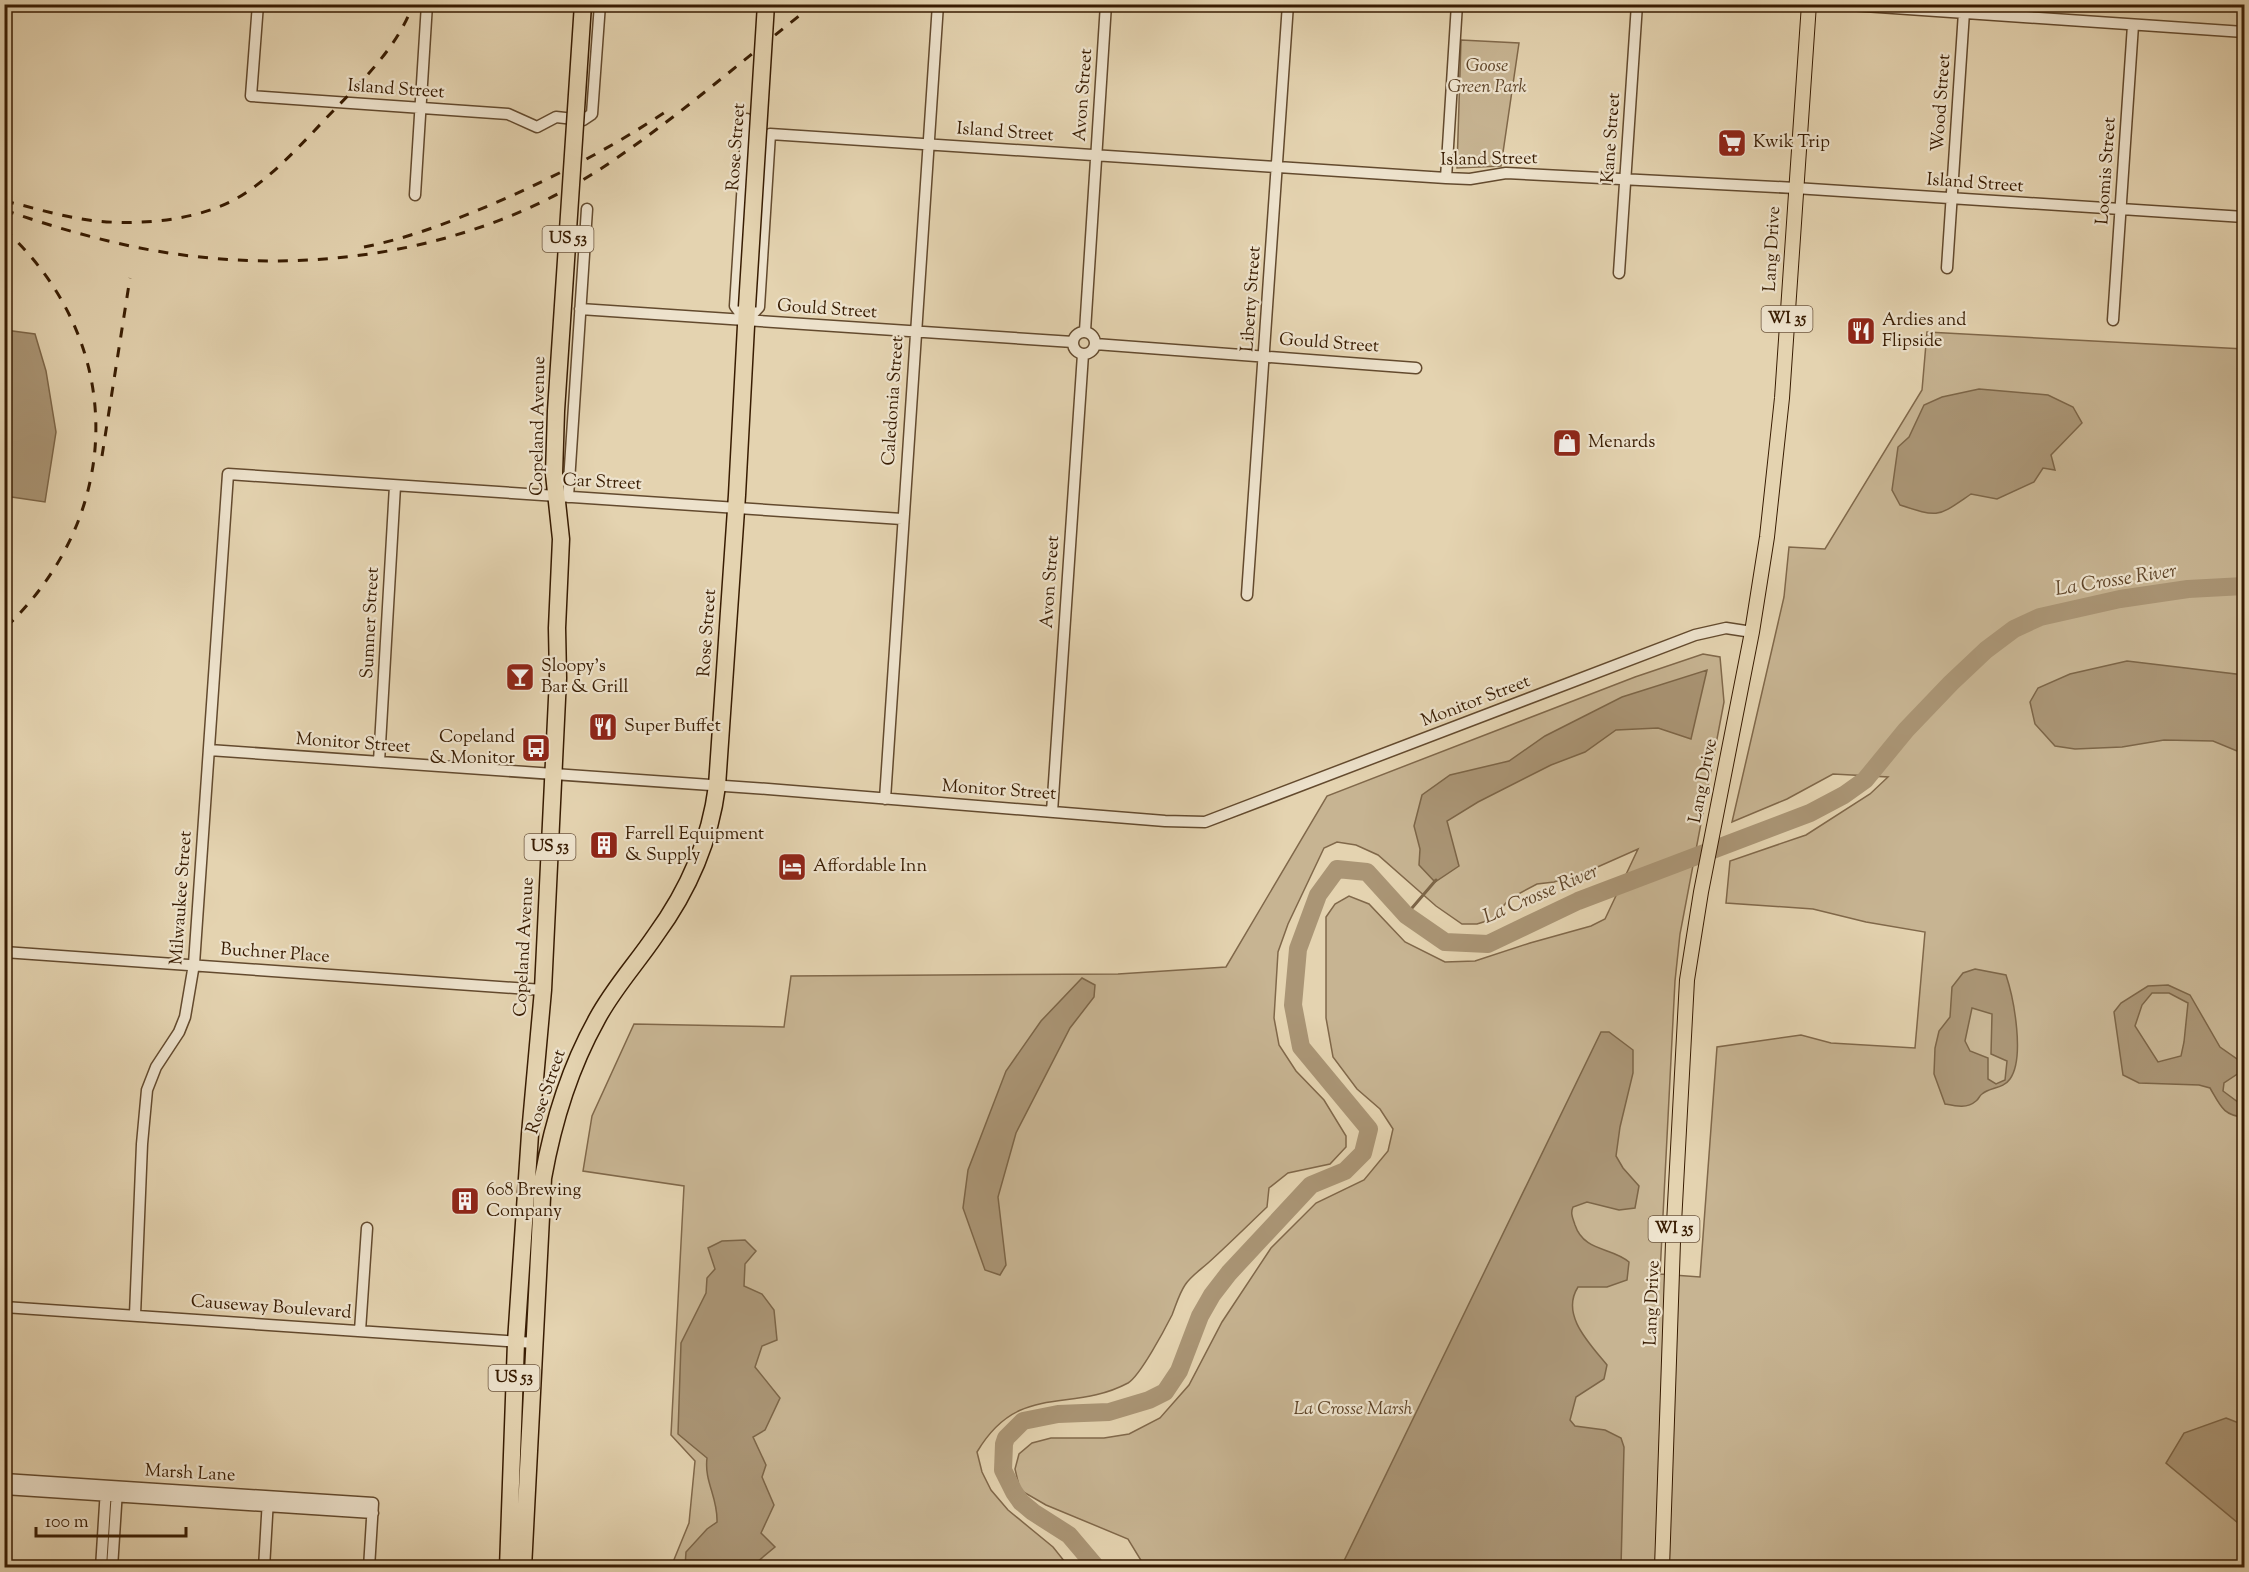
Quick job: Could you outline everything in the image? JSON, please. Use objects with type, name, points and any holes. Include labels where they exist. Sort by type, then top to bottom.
[{"type":"highway","name":"Copeland Avenue","points":[[508,1568],[508,1502],[516,1342],[528,1157],[543,990],[558,678],[557,628],[562,497],[554,474],[556,411],[584,4]]},
{"type":"highway","name":"Rose Street","points":[[535,1343],[543,1178],[551,1135],[576,1061],[601,1012],[676,904],[692,875],[713,815],[717,786],[736,507],[766,4]]},
{"type":"highway","name":"US 53","points":[[524,1568],[535,1343]]},
{"type":"main road","name":"Lang Drive","points":[[1662,1568],[1673,1242],[1687,980],[1701,892],[1752,632],[1767,537],[1782,398],[1809,4]]},
{"type":"street","name":"Island Street","points":[[258,4],[251,96],[508,114],[537,127],[556,117],[583,120],[592,114],[600,4]]},
{"type":"street","points":[[415,195],[427,4]]},
{"type":"street","name":"Caledonia Street","points":[[885,799],[938,4]]},
{"type":"street","name":"Avon Street","points":[[1085,331],[1106,4]]},
{"type":"street","name":"Liberty Street","points":[[1247,595],[1288,4]]},
{"type":"street","points":[[1446,178],[1457,4]]},
{"type":"street","name":"Kane Street","points":[[1619,273],[1637,4]]},
{"type":"street","points":[[1835,4],[2244,32]]},
{"type":"street","name":"Wood Street","points":[[1947,268],[1964,12]]},
{"type":"street","name":"Loomis Street","points":[[2113,320],[2133,25]]},
{"type":"street","points":[[746,314],[735,306],[747,119]]},
{"type":"street","name":"Island Street","points":[[746,314],[759,307],[770,134],[1446,178],[1470,179],[1506,173],[1625,181],[1795,188],[2244,217]]},
{"type":"street","points":[[562,497],[587,209]]},
{"type":"street","name":"Gould Street","points":[[580,309],[746,314],[915,332],[1072,342]]},
{"type":"street","points":[[1085,331],[1091,334],[1095,344],[1092,351],[1083,354],[1075,349],[1072,342],[1078,333],[1085,331]]},
{"type":"street","name":"Gould Street","points":[[1095,344],[1416,368]]},
{"type":"street","name":"Avon Street","points":[[1052,812],[1083,354]]},
{"type":"street","name":"Car Street","points":[[228,474],[902,519]]},
{"type":"street","name":"Milwaukee Street","points":[[135,1315],[142,1144],[147,1090],[156,1067],[179,1032],[185,1017],[194,964],[228,474]]},
{"type":"street","name":"Sumner Street","points":[[379,762],[395,486]]},
{"type":"street","name":"Monitor Street","points":[[209,750],[1195,823],[1213,820],[1695,635],[1726,628],[1752,632]]},
{"type":"street","name":"Buchner Place","points":[[4,952],[543,990]]},
{"type":"street","points":[[360,1331],[367,1228]]},
{"type":"street","name":"Causeway Boulevard","points":[[4,1307],[535,1343]]},
{"type":"street","name":"Marsh Lane","points":[[4,1479],[111,1491],[373,1508],[369,1568]]},
{"type":"street","name":"Marsh Lane","points":[[4,1490],[111,1491]]},
{"type":"street","points":[[101,1568],[111,1491]]},
{"type":"street","points":[[111,1491],[112,1568]]},
{"type":"street","points":[[264,1568],[268,1501]]},
{"type":"green space","name":"Goose Green Park","points":[[1461,40],[1519,43],[1501,166],[1457,168]]},
{"type":"green space","name":"La Crosse Marsh","points":[[1927,332],[2244,349],[2244,1567],[1145,1567],[1128,1539],[1046,1505],[1020,1490],[1015,1469],[1019,1454],[1032,1443],[1051,1438],[1104,1438],[1129,1434],[1160,1418],[1189,1385],[1222,1322],[1271,1248],[1316,1203],[1364,1180],[1388,1151],[1393,1129],[1380,1109],[1357,1089],[1333,1057],[1326,1018],[1326,917],[1335,904],[1349,896],[1369,904],[1405,942],[1445,962],[1475,961],[1591,926],[1605,919],[1638,849],[1593,869],[1554,882],[1537,884],[1509,899],[1493,919],[1477,924],[1462,924],[1436,906],[1378,855],[1356,845],[1337,842],[1324,848],[1288,924],[1278,952],[1274,1018],[1279,1045],[1296,1071],[1324,1100],[1346,1136],[1346,1147],[1330,1164],[1288,1173],[1269,1188],[1267,1207],[1187,1282],[1152,1352],[1133,1379],[1107,1392],[1028,1407],[1010,1416],[993,1430],[977,1452],[982,1472],[991,1490],[1008,1510],[1053,1547],[1069,1567],[671,1567],[689,1523],[695,1461],[671,1435],[684,1186],[583,1171],[592,1116],[634,1024],[784,1027],[791,976],[1118,974],[1226,967],[1327,796],[1635,677],[1703,654],[1720,657],[1724,702],[1680,934],[1675,981],[1660,1274],[1700,1277],[1717,1047],[1801,1035],[1831,1043],[1915,1048],[1925,932],[1866,922],[1813,909],[1726,903],[1730,861],[1806,835],[1870,794],[1888,777],[1833,774],[1787,799],[1732,822],[1784,597],[1789,547],[1825,549],[1922,390]]},
{"type":"shaded area","points":[[5,330],[35,334],[46,371],[56,432],[45,502],[5,496]]},
{"type":"shaded area","points":[[1979,389],[2048,395],[2073,407],[2082,423],[2051,455],[2055,470],[2043,468],[2034,482],[1997,499],[1971,494],[1938,513],[1923,512],[1900,505],[1892,490],[1898,447],[1909,437],[1924,405],[1942,397]]},
{"type":"shaded area","points":[[2127,661],[2244,675],[2244,751],[2237,751],[2213,741],[2164,740],[2122,747],[2075,749],[2055,746],[2035,724],[2030,702],[2038,688],[2070,674]]},
{"type":"shaded area","points":[[1707,670],[1691,739],[1658,728],[1616,730],[1585,752],[1551,765],[1478,802],[1447,821],[1459,866],[1435,882],[1419,865],[1420,849],[1414,826],[1422,795],[1450,775],[1509,761],[1545,736],[1622,697]]},
{"type":"shaded area","points":[[1975,969],[2006,975],[2015,1013],[2017,1057],[2007,1082],[1985,1092],[1972,1104],[1961,1106],[1945,1104],[1934,1074],[1935,1048],[1939,1031],[1950,1017],[1952,987],[1963,973]],"holes":[[[1972,1008],[1992,1014],[1991,1054],[2007,1061],[2005,1080],[1996,1084],[1988,1079],[1988,1058],[1970,1051],[1965,1041]]]},
{"type":"shaded area","points":[[1082,978],[1095,985],[1094,997],[1070,1028],[1016,1133],[998,1197],[1006,1265],[1000,1275],[985,1270],[963,1208],[968,1170],[1006,1071],[1041,1021]]},
{"type":"shaded area","points":[[2168,985],[2190,995],[2220,1047],[2244,1064],[2244,1074],[2239,1073],[2224,1083],[2223,1091],[2242,1105],[2244,1104],[2244,1117],[2227,1112],[2210,1088],[2199,1085],[2139,1083],[2123,1075],[2114,1012],[2121,1003],[2148,986]],"holes":[[[2152,993],[2169,993],[2188,1003],[2184,1042],[2181,1056],[2158,1062],[2135,1026],[2142,1005]]]},
{"type":"shaded area","points":[[1601,1032],[1609,1032],[1633,1050],[1633,1073],[1620,1127],[1616,1156],[1639,1186],[1635,1208],[1619,1210],[1587,1202],[1572,1209],[1575,1225],[1585,1240],[1629,1262],[1627,1280],[1607,1287],[1578,1287],[1573,1298],[1573,1308],[1579,1329],[1607,1365],[1604,1379],[1576,1397],[1570,1420],[1575,1426],[1605,1430],[1621,1438],[1624,1447],[1621,1567],[1341,1567]]},
{"type":"shaded area","points":[[745,1240],[756,1251],[745,1264],[744,1286],[762,1294],[774,1310],[777,1340],[762,1346],[755,1367],[780,1398],[765,1430],[753,1437],[766,1465],[762,1477],[774,1505],[761,1533],[775,1547],[751,1567],[685,1567],[686,1552],[707,1529],[717,1522],[717,1513],[707,1475],[707,1458],[678,1434],[681,1343],[706,1293],[707,1278],[715,1269],[708,1248],[722,1241]]},
{"type":"shaded area","points":[[2226,1418],[2244,1425],[2244,1528],[2166,1463],[2184,1433]]},
{"type":"waterway","name":"La Crosse River","points":[[1097,1568],[1069,1535],[1021,1502],[1003,1470],[1006,1438],[1023,1421],[1058,1414],[1109,1412],[1149,1400],[1165,1392],[1179,1371],[1200,1316],[1229,1273],[1311,1185],[1345,1171],[1363,1153],[1369,1129],[1301,1047],[1293,1005],[1298,949],[1318,895],[1337,869],[1367,872],[1406,915],[1445,942],[1488,944],[1578,901],[1810,813],[1844,795],[1865,780],[1906,730],[1951,683],[1986,650],[2014,629],[2040,617],[2120,599],[2188,589],[2244,586]]},
{"type":"waterway","points":[[1406,915],[1436,880]]},
{"type":"railway","points":[[4,201],[76,218],[114,222],[176,218],[196,214],[232,201],[260,183],[299,147],[357,86],[399,34],[413,4]]},
{"type":"railway","points":[[4,210],[102,240],[135,247],[195,256],[256,261],[316,260],[377,253],[436,241],[494,222],[549,198],[602,168],[683,109],[814,4]]},
{"type":"railway","points":[[364,247],[420,232],[511,196],[591,156],[668,110]]},
{"type":"railway","points":[[4,229],[45,274],[73,323],[90,375],[96,429],[90,483],[72,535],[44,584],[4,629]]},
{"type":"railway","points":[[102,456],[130,278]]},
{"type":"place","name":"Kwik Trip","points":[[1732,143]]},
{"type":"place","name":"Ardies and Flipside","points":[[1861,331]]},
{"type":"place","name":"Menards","points":[[1567,443]]},
{"type":"place","name":"Sloopy's Bar & Grill","points":[[520,677]]},
{"type":"place","name":"Super Buffet","points":[[603,727]]},
{"type":"place","name":"Copeland & Monitor","points":[[536,748]]},
{"type":"place","name":"Farrell Equipment & Supply","points":[[604,845]]},
{"type":"place","name":"Affordable Inn","points":[[792,867]]},
{"type":"place","name":"608 Brewing Company","points":[[465,1201]]}]
